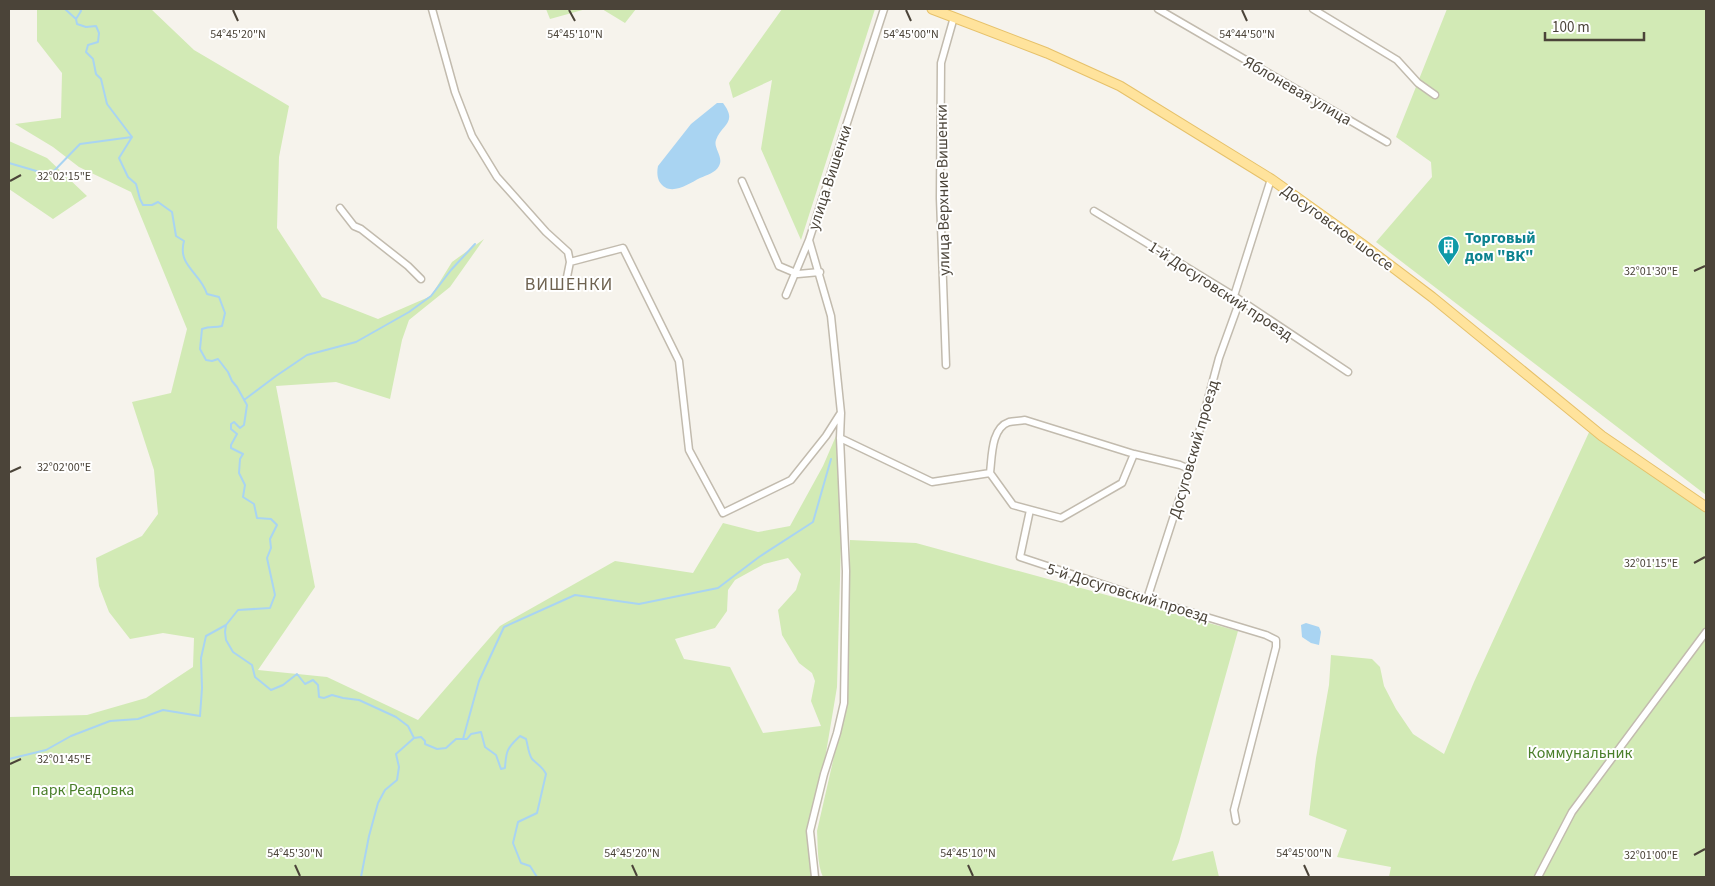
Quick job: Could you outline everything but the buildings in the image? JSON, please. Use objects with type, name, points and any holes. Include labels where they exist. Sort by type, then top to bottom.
[{"type":"main road","name":"Досуговское шоссе","points":[[932,9],[1047,53],[1120,86],[1270,178],[1409,279],[1602,436],[1706,507]]},
{"type":"street","points":[[432,9],[455,92],[472,136],[497,177],[546,232],[568,252],[570,262],[567,277]]},
{"type":"street","name":"улица Вишенки","points":[[815,877],[810,830],[844,703],[846,571],[840,438],[841,412],[831,316],[820,272],[809,239],[884,9]]},
{"type":"street","name":"Яблоневая улица","points":[[1158,9],[1386,142]]},
{"type":"street","points":[[1313,9],[1397,60],[1418,84],[1435,95]]},
{"type":"street","name":"улица Верхние Вишенки","points":[[946,365],[940,198],[941,63],[954,17]]},
{"type":"street","name":"Досуговский проезд","points":[[1148,599],[1189,469],[1270,178]]},
{"type":"street","points":[[742,181],[779,266],[796,273],[820,272]]},
{"type":"street","points":[[340,208],[354,226],[362,229],[408,266],[421,279]]},
{"type":"street","name":"1-й Досуговский проезд","points":[[1094,210],[1237,298],[1348,372]]},
{"type":"street","points":[[786,295],[809,239]]},
{"type":"street","points":[[570,262],[623,248],[678,361],[689,450],[723,513],[791,480],[826,436],[841,412]]},
{"type":"street","points":[[1134,454],[1122,483],[1061,518],[1013,505],[990,473],[994,442],[998,430],[1007,423],[1025,420],[1189,469]]},
{"type":"street","points":[[840,438],[932,482],[990,473]]},
{"type":"street","name":"5-й Досуговский проезд","points":[[1030,510],[1020,557],[1266,635],[1276,640],[1276,647],[1234,810],[1236,821]]},
{"type":"street","points":[[1538,877],[1572,812],[1706,632]]},
{"type":"green space","name":"парк Реадовка","points":[[37,9],[151,9],[194,50],[289,106],[279,157],[277,228],[322,297],[378,319],[431,296],[452,262],[484,239],[450,287],[409,320],[402,340],[390,399],[336,382],[276,386],[315,587],[258,670],[327,677],[418,720],[500,626],[615,561],[693,573],[723,523],[758,532],[790,526],[823,466],[836,436],[841,543],[837,687],[824,765],[807,834],[813,877],[9,877],[9,717],[87,715],[146,698],[193,667],[194,638],[163,633],[130,639],[109,612],[99,586],[96,558],[142,536],[158,514],[154,470],[132,402],[171,393],[187,329],[131,192],[79,167],[53,147],[15,124],[61,118],[62,73],[37,41]],"holes":[[[788,558],[801,574],[796,590],[778,610],[782,635],[799,663],[812,673],[815,681],[811,701],[821,726],[763,733],[730,667],[684,659],[675,639],[715,628],[727,611],[728,590],[735,580],[764,564]]]},
{"type":"green space","points":[[546,9],[586,9],[550,19]]},
{"type":"green space","points":[[602,9],[636,9],[625,23]]},
{"type":"green space","points":[[782,9],[875,9],[801,240],[761,149],[772,80],[733,98],[729,83]]},
{"type":"green space","points":[[1447,9],[1706,9],[1706,495],[1376,242],[1432,177],[1431,162],[1396,137]]},
{"type":"green space","points":[[9,141],[47,158],[87,196],[53,219],[9,189]]},
{"type":"green space","name":"Коммунальник","points":[[1591,428],[1706,513],[1706,877],[1389,877],[1391,867],[1337,857],[1347,830],[1309,815],[1316,758],[1329,685],[1331,655],[1372,659],[1380,667],[1384,686],[1396,709],[1413,734],[1444,754],[1474,682]]},
{"type":"green space","points":[[850,540],[916,543],[1238,631],[1172,861],[1213,851],[1219,877],[823,877],[819,861],[817,831],[846,704]]},
{"type":"water","points":[[717,103],[723,103],[729,115],[727,123],[715,143],[720,159],[719,166],[711,174],[679,188],[668,189],[663,186],[658,177],[658,166],[691,124]]},
{"type":"water","points":[[1306,623],[1319,627],[1321,632],[1319,645],[1311,643],[1302,637],[1301,625]]},
{"type":"waterway","points":[[65,9],[76,19]]},
{"type":"waterway","points":[[80,9],[81,11],[76,19],[77,24],[86,27],[96,26],[99,33],[98,42],[88,45],[86,52],[93,59],[96,74],[101,79],[107,104],[132,137],[119,158],[128,177],[136,184],[143,205],[152,205],[158,202],[172,212],[176,236],[184,241],[183,250],[187,263],[200,280],[207,294],[219,297],[225,313],[222,326],[202,329],[200,349],[206,360],[218,359],[228,372],[247,405],[244,425],[240,428],[234,422],[231,424],[231,429],[237,434],[231,448],[243,454],[240,459],[239,473],[245,485],[243,497],[254,504],[257,518],[271,519],[277,525],[270,539],[271,548],[267,558],[275,595],[270,608],[238,610],[226,625],[226,640],[233,652],[252,665],[255,677],[271,690],[283,685],[297,674],[305,684],[313,680],[318,685],[319,697],[324,698],[332,695],[359,700],[396,717],[408,726],[414,738],[421,737],[425,744],[437,749],[446,748],[456,739],[467,739],[471,734],[481,732],[485,747],[496,755],[501,769],[505,768],[508,750],[512,744],[520,736],[526,739],[532,759],[542,767],[546,774],[537,813],[518,822],[513,843],[521,863],[530,866],[537,877]]},
{"type":"waterway","points":[[9,163],[50,175],[80,144],[132,137]]},
{"type":"waterway","points":[[244,400],[307,355],[356,342],[409,312],[431,296],[451,270],[475,244]]},
{"type":"waterway","points":[[463,739],[479,681],[504,627],[575,595],[639,604],[718,588],[759,557],[813,522],[831,459]]},
{"type":"waterway","points":[[9,759],[46,750],[71,736],[110,721],[138,719],[163,710],[200,716],[202,688],[201,658],[206,636],[226,625]]},
{"type":"waterway","points":[[361,877],[378,803],[385,790],[397,780],[399,767],[396,754],[414,738]]},
{"type":"place","name":"Торговый дом \"ВК\"","points":[[1449,265]]},
{"type":"district","name":"ВИШЕНКИ","points":[[569,284]]}]
